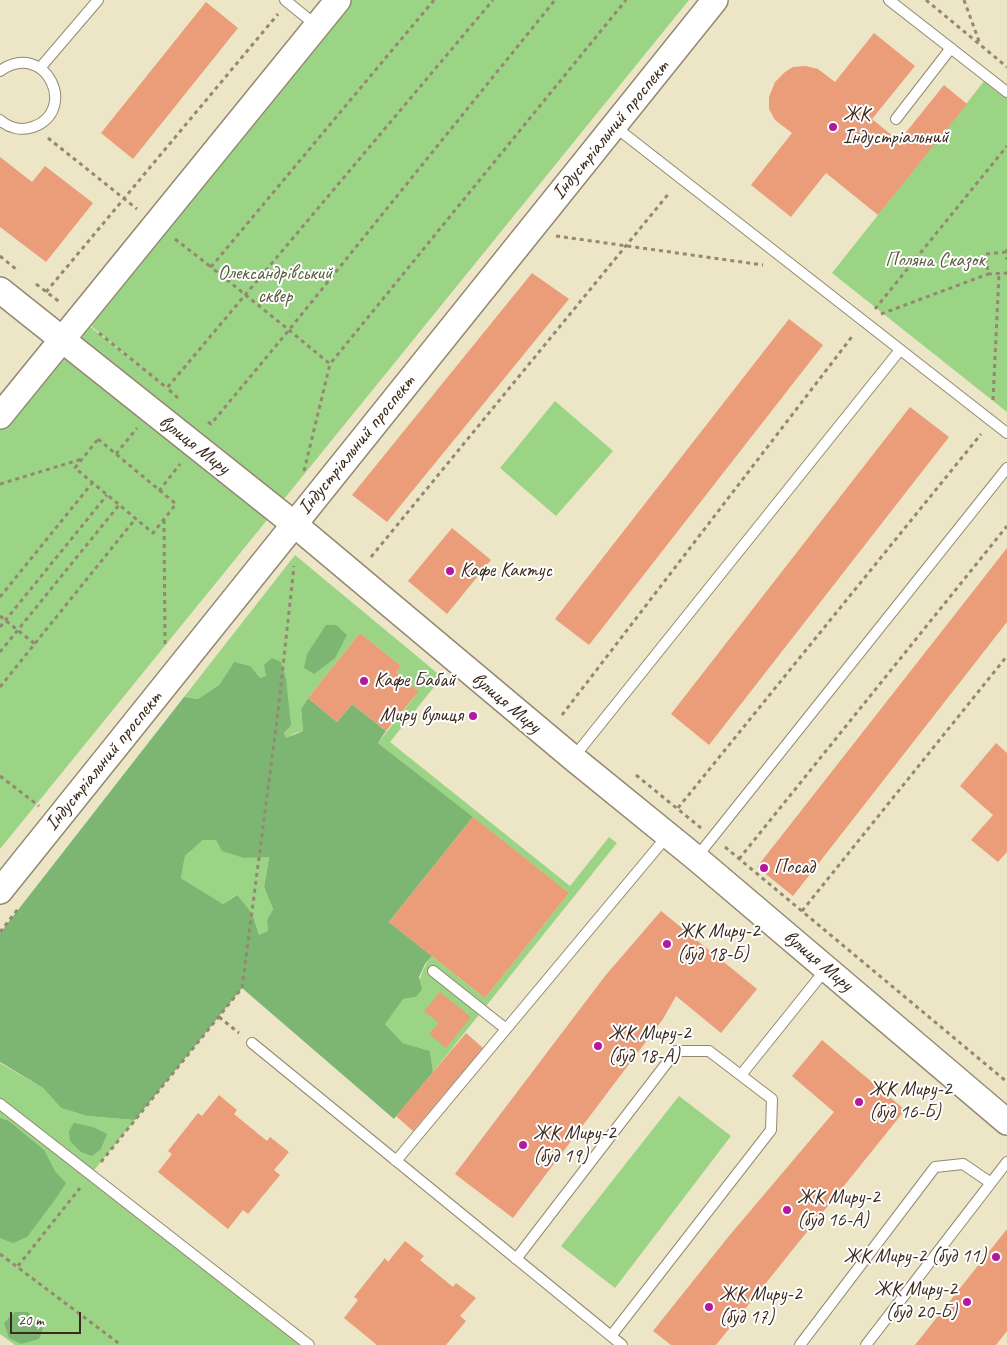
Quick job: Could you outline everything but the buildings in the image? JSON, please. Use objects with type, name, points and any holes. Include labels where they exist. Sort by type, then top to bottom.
[{"type":"street","points":[[0,416],[338,0]]},
{"type":"street","name":"Індустріальний проспект","points":[[0,891],[715,0]]},
{"type":"street","name":"вулиця Миру","points":[[0,290],[61,341],[294,524],[573,758],[696,858],[1007,1122]]},
{"type":"lane","points":[[40,68],[98,0]]},
{"type":"lane","points":[[890,0],[1007,92]]},
{"type":"lane","points":[[286,1],[317,26]]},
{"type":"lane","points":[[896,120],[951,48]]},
{"type":"lane","points":[[0,71],[20,62],[40,68],[48,75],[54,85],[55,96],[53,108],[47,118],[34,126],[16,128],[6,125],[0,120]]},
{"type":"lane","points":[[614,126],[1007,433]]},
{"type":"lane","points":[[573,758],[900,350]]},
{"type":"lane","points":[[696,858],[1007,468]]},
{"type":"lane","points":[[396,1161],[668,835]]},
{"type":"lane","points":[[740,1075],[826,968]]},
{"type":"lane","points":[[433,971],[506,1029]]},
{"type":"lane","points":[[252,1043],[622,1345]]},
{"type":"lane","points":[[516,1259],[676,1051],[709,1051],[772,1099],[771,1130],[611,1336]]},
{"type":"lane","points":[[0,1104],[309,1345]]},
{"type":"lane","points":[[866,1345],[1007,1162]]},
{"type":"lane","points":[[800,1345],[935,1167],[963,1164],[991,1183]]},
{"type":"path","points":[[330,364],[211,267],[434,0]]},
{"type":"path","points":[[167,388],[493,0]]},
{"type":"path","points":[[203,418],[211,424],[555,0]]},
{"type":"path","points":[[302,478],[330,364],[626,0]]},
{"type":"path","points":[[926,0],[1007,67]]},
{"type":"path","points":[[964,0],[981,46]]},
{"type":"path","points":[[182,400],[46,292],[286,1]]},
{"type":"path","points":[[34,126],[124,199]]},
{"type":"path","points":[[562,715],[864,321],[1007,146]]},
{"type":"path","points":[[372,557],[681,178]]},
{"type":"path","points":[[552,236],[798,269]]},
{"type":"path","points":[[988,274],[986,254],[1007,251],[1007,260]]},
{"type":"path","points":[[678,808],[992,421],[999,273]]},
{"type":"path","points":[[864,321],[988,274],[1007,273]]},
{"type":"path","points":[[116,454],[137,428]]},
{"type":"path","points":[[98,439],[116,454],[176,504],[153,533],[75,468],[98,439]]},
{"type":"path","points":[[0,484],[82,459]]},
{"type":"path","points":[[159,491],[181,463]]},
{"type":"path","points":[[0,597],[92,482]]},
{"type":"path","points":[[0,626],[107,495]]},
{"type":"path","points":[[0,652],[119,505]]},
{"type":"path","points":[[0,687],[136,518]]},
{"type":"path","points":[[164,519],[165,646]]},
{"type":"path","points":[[739,859],[1007,526]]},
{"type":"path","points":[[18,1266],[242,988],[278,712],[294,565]]},
{"type":"path","points":[[0,616],[34,644]]},
{"type":"path","points":[[802,911],[1007,656]]},
{"type":"path","points":[[219,1016],[252,1043]]},
{"type":"path","points":[[0,1254],[121,1345]]},
{"type":"green space","name":"Олександрівський сквер","points":[[328,0],[689,0],[0,849],[0,401],[71,311],[150,375],[72,310]]},
{"type":"green space","name":"Поляна Сказок","points":[[985,80],[1007,98],[1007,412],[832,273]]},
{"type":"green space","points":[[555,401],[613,451],[556,516],[500,468]]},
{"type":"green space","points":[[295,555],[442,677],[390,742],[570,886],[609,837],[617,843],[433,1072],[430,1051],[403,1043],[385,1024],[259,935],[252,913],[236,895],[223,904],[181,878],[185,856],[203,840],[216,840],[244,858],[269,856],[264,887],[273,909],[267,920],[268,931],[260,935],[403,999],[416,997],[419,980],[432,956],[485,998],[569,893],[378,743],[419,691],[396,672],[401,666],[360,633],[301,709],[303,731],[295,733],[286,739],[264,665],[267,676],[260,678],[234,662],[219,685],[198,699],[184,697]]},
{"type":"green space","points":[[326,625],[336,625],[347,635],[335,658],[314,674],[304,668],[307,654]]},
{"type":"green space","points":[[272,658],[281,662],[286,679],[291,725],[284,733],[286,738],[303,731],[301,709],[308,698],[337,722],[352,704],[386,731],[378,743],[473,817],[389,922],[432,956],[425,964],[419,977],[422,989],[416,997],[403,999],[385,1024],[403,1043],[430,1051],[433,1072],[394,1119],[242,988],[135,1120],[87,1116],[61,1108],[43,1088],[0,1062],[0,933],[184,697],[198,699],[219,685],[234,662],[250,666],[260,678],[266,676],[264,665]],"holes":[[[203,840],[216,840],[222,851],[244,858],[269,857],[264,887],[273,909],[267,920],[268,931],[259,935],[252,913],[237,895],[223,904],[181,878],[185,856]]]},
{"type":"green space","points":[[0,1063],[43,1088],[61,1108],[87,1116],[135,1120],[91,1174],[309,1345],[15,1345],[0,1334]]},
{"type":"green space","points":[[679,1096],[731,1136],[615,1288],[561,1246]]},
{"type":"green space","points":[[0,1118],[9,1121],[44,1150],[55,1171],[66,1183],[27,1237],[13,1243],[0,1238]]},
{"type":"green space","points":[[74,1123],[93,1127],[107,1134],[101,1149],[92,1156],[81,1152],[70,1141],[69,1131]]},
{"type":"green space","points":[[15,1312],[28,1312],[43,1329],[39,1339],[21,1344],[9,1338],[4,1323]]},
{"type":"place","name":"ЖК Індустріальний","points":[[833,127]]},
{"type":"place","name":"Кафе Кактус","points":[[450,571]]},
{"type":"place","name":"Кафе Бабай","points":[[364,681]]},
{"type":"place","name":"Миру вулиця","points":[[473,716]]},
{"type":"place","name":"Посад","points":[[764,868]]},
{"type":"place","name":"ЖК Миру-2 (буд 18-Б)","points":[[667,944]]},
{"type":"place","name":"ЖК Миру-2 (буд 18-А)","points":[[598,1046]]},
{"type":"place","name":"ЖК Миру-2 (буд 16-Б)","points":[[859,1102]]},
{"type":"place","name":"ЖК Миру-2 (буд 19)","points":[[523,1145]]},
{"type":"place","name":"ЖК Миру-2 (буд 16-А)","points":[[787,1210]]},
{"type":"place","name":"ЖК Миру-2 (буд 11)","points":[[996,1257]]},
{"type":"place","name":"ЖК Миру-2 (буд 20-Б)","points":[[967,1302]]},
{"type":"place","name":"ЖК Миру-2 (буд 17)","points":[[709,1307]]}]
